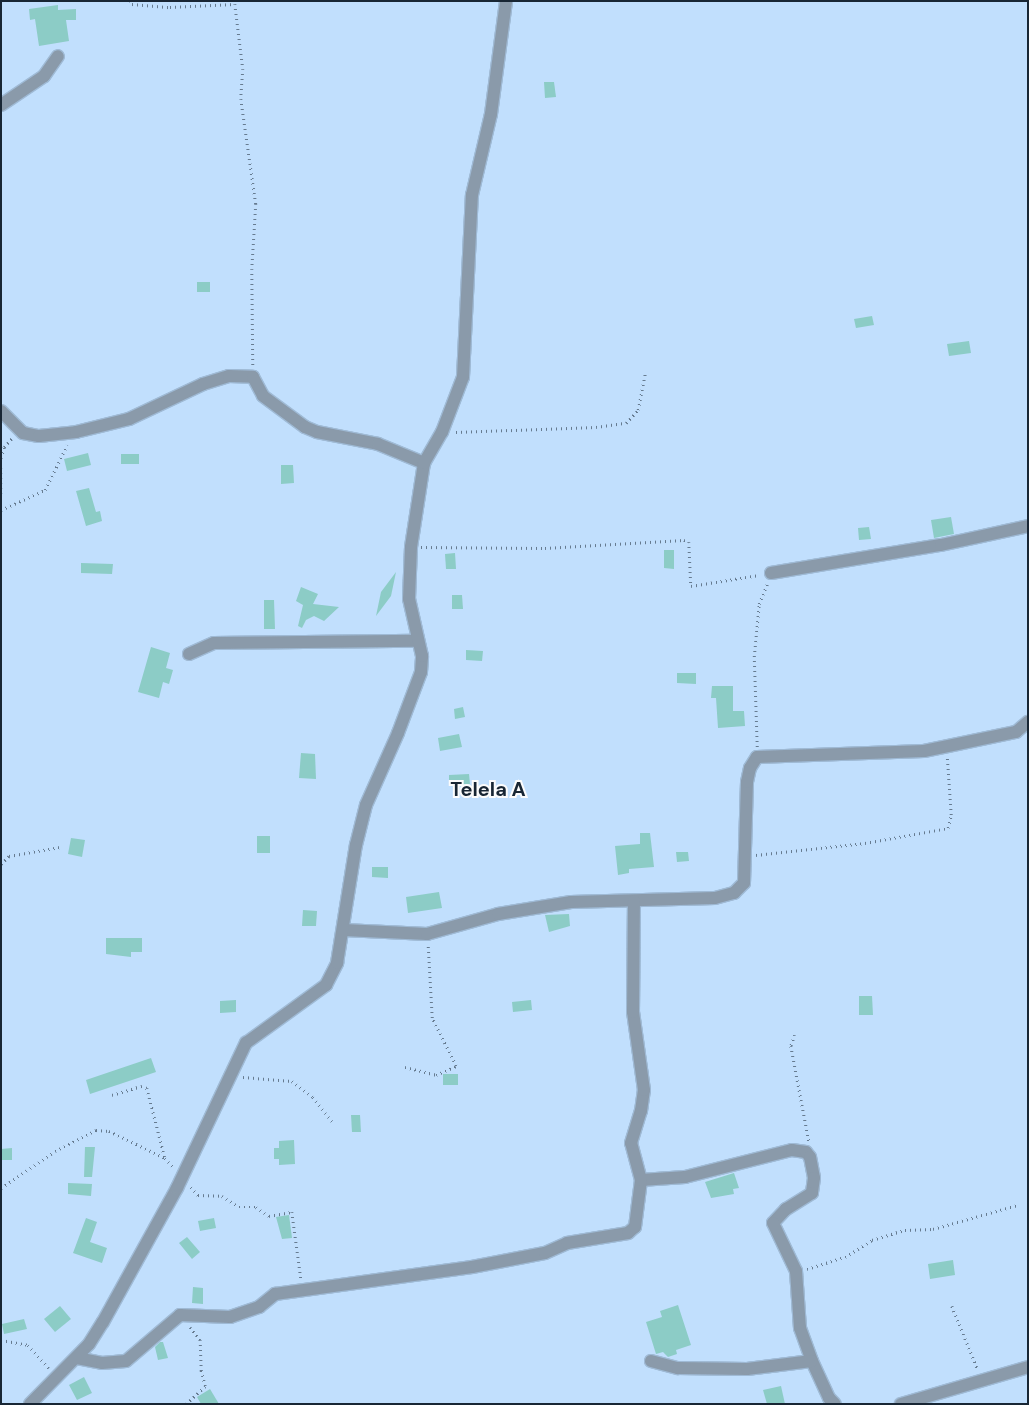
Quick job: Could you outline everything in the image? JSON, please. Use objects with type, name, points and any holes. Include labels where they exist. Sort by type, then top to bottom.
[{"type":"street","points":[[30,1404],[58,1379],[103,1322],[177,1188],[246,1043],[326,985],[337,963],[344,930],[356,844],[366,804],[398,733],[421,672],[422,656],[417,642],[409,599],[411,547],[424,463],[442,432],[463,377],[466,359],[472,195],[491,114],[506,1]]},
{"type":"street","points":[[1,105],[44,76],[58,56]]},
{"type":"street","points":[[1,411],[23,433],[39,436],[76,432],[129,419],[203,384],[229,376],[253,377],[263,396],[305,427],[317,432],[378,444],[424,463]]},
{"type":"street","points":[[771,573],[941,545],[1028,526]]},
{"type":"street","points":[[189,654],[214,643],[417,642]]},
{"type":"street","points":[[344,930],[428,934],[498,914],[571,902],[634,902],[715,898],[734,893],[744,883],[747,856],[747,782],[750,768],[757,757],[900,754],[946,747],[1016,732],[1028,722]]},
{"type":"street","points":[[76,1358],[102,1363],[126,1361],[180,1315],[230,1317],[260,1307],[275,1294],[298,1289],[472,1267],[546,1252],[567,1243],[628,1233],[636,1227],[641,1180],[631,1143],[641,1111],[644,1090],[633,1012],[634,902]]},
{"type":"street","points":[[641,1180],[685,1177],[792,1150],[806,1152],[810,1158],[814,1178],[812,1193],[773,1221],[796,1271],[800,1328],[828,1398],[835,1404]]},
{"type":"street","points":[[651,1361],[678,1368],[748,1369],[812,1361]]},
{"type":"street","points":[[900,1404],[983,1382],[1028,1367]]},
{"type":"path","points":[[131,1],[132,4],[170,7],[235,4],[238,1]]},
{"type":"path","points":[[235,4],[243,68],[241,99],[256,204],[252,269],[253,377]]},
{"type":"path","points":[[442,432],[596,427],[626,423],[638,410],[645,373]]},
{"type":"path","points":[[1,510],[45,490],[59,457],[76,432]]},
{"type":"path","points":[[1,458],[9,440],[23,433]]},
{"type":"path","points":[[1,468],[1,494]]},
{"type":"path","points":[[411,547],[545,548],[674,541],[688,542],[691,586],[771,573],[760,604],[754,677],[757,757]]},
{"type":"path","points":[[747,856],[865,843],[948,828],[951,815],[946,747]]},
{"type":"path","points":[[1,864],[8,856],[60,847]]},
{"type":"path","points":[[405,1067],[436,1075],[456,1066],[432,1018],[428,934]]},
{"type":"path","points":[[795,1036],[791,1046],[810,1158]]},
{"type":"path","points":[[230,1076],[292,1081],[313,1097],[332,1121]]},
{"type":"path","points":[[112,1095],[141,1086],[147,1088],[165,1158]]},
{"type":"path","points":[[796,1271],[845,1258],[872,1240],[905,1230],[933,1229],[1018,1205]]},
{"type":"path","points":[[952,1306],[983,1382]]},
{"type":"path","points":[[180,1315],[200,1340],[201,1371],[205,1386],[186,1404]]},
{"type":"path","points":[[1,1340],[28,1345],[58,1379]]},
{"type":"building","points":[[58,5],[58,10],[76,9],[76,20],[66,20],[69,41],[39,46],[35,19],[30,20],[29,9]]},
{"type":"building","points":[[544,82],[554,82],[556,97],[545,98]]},
{"type":"building","points":[[197,282],[210,282],[210,292],[197,292]]},
{"type":"building","points":[[872,316],[874,325],[856,328],[854,319]]},
{"type":"building","points":[[969,341],[971,353],[949,356],[947,344]]},
{"type":"building","points":[[88,453],[91,465],[67,471],[64,459]]},
{"type":"building","points":[[121,454],[139,454],[139,464],[121,464]]},
{"type":"building","points":[[281,465],[293,465],[294,483],[281,484]]},
{"type":"building","points":[[89,488],[96,512],[100,511],[102,521],[86,526],[76,491]]},
{"type":"building","points":[[951,517],[954,534],[934,538],[931,520]]},
{"type":"building","points":[[869,527],[871,539],[859,540],[858,528]]},
{"type":"building","points":[[664,550],[674,550],[674,569],[664,568]]},
{"type":"building","points":[[455,553],[456,569],[446,569],[445,554]]},
{"type":"building","points":[[81,563],[113,564],[112,574],[81,573]]},
{"type":"building","points":[[396,572],[391,596],[376,616],[381,592]]},
{"type":"building","points":[[301,587],[318,594],[313,604],[339,607],[324,621],[314,616],[306,620],[302,628],[298,626],[303,605],[296,601]]},
{"type":"building","points":[[452,595],[462,595],[463,609],[452,609]]},
{"type":"building","points":[[264,600],[274,600],[275,629],[264,629]]},
{"type":"building","points":[[151,647],[170,653],[166,668],[173,670],[169,684],[163,682],[159,698],[138,692]]},
{"type":"building","points":[[466,650],[483,651],[482,661],[466,660]]},
{"type":"building","points":[[677,673],[696,673],[696,684],[677,683]]},
{"type":"building","points":[[712,686],[733,686],[733,711],[744,711],[745,726],[718,728],[716,698],[711,698]]},
{"type":"building","points":[[463,707],[465,717],[455,719],[454,709]]},
{"type":"building","points":[[459,734],[462,747],[440,751],[438,738]]},
{"type":"building","points":[[301,753],[315,754],[316,779],[299,778]]},
{"type":"building","points":[[469,774],[470,784],[449,785],[449,775]]},
{"type":"building","points":[[640,833],[650,833],[654,867],[629,869],[629,873],[618,875],[615,846],[640,844]]},
{"type":"building","points":[[257,836],[270,836],[270,853],[257,853]]},
{"type":"building","points":[[71,838],[85,840],[82,857],[68,854]]},
{"type":"building","points":[[676,852],[688,852],[689,861],[677,862]]},
{"type":"building","points":[[372,867],[388,867],[388,878],[372,877]]},
{"type":"building","points":[[439,892],[442,908],[408,913],[406,897]]},
{"type":"building","points":[[303,910],[317,911],[316,926],[302,926]]},
{"type":"building","points":[[569,914],[570,926],[549,932],[545,915]]},
{"type":"building","points":[[106,938],[142,938],[142,952],[131,952],[131,957],[106,954]]},
{"type":"building","points":[[859,996],[872,996],[873,1015],[859,1015]]},
{"type":"building","points":[[236,1000],[236,1012],[220,1013],[220,1001]]},
{"type":"building","points":[[531,1000],[532,1010],[513,1012],[512,1002]]},
{"type":"building","points":[[151,1058],[156,1072],[90,1094],[86,1080]]},
{"type":"building","points":[[443,1074],[458,1074],[458,1085],[443,1085]]},
{"type":"building","points":[[351,1115],[360,1115],[361,1132],[352,1132]]},
{"type":"building","points":[[294,1140],[295,1164],[279,1165],[279,1159],[274,1159],[274,1148],[279,1148],[279,1141]]},
{"type":"building","points":[[85,1147],[95,1147],[92,1177],[84,1177]]},
{"type":"building","points":[[12,1148],[12,1160],[2,1160],[1,1149]]},
{"type":"building","points":[[734,1173],[739,1188],[733,1189],[734,1194],[711,1198],[705,1182]]},
{"type":"building","points":[[68,1183],[92,1184],[91,1196],[68,1194]]},
{"type":"building","points":[[289,1215],[292,1238],[282,1239],[276,1217]]},
{"type":"building","points":[[86,1218],[97,1222],[90,1242],[107,1248],[102,1263],[73,1253]]},
{"type":"building","points":[[214,1218],[216,1228],[200,1231],[198,1221]]},
{"type":"building","points":[[187,1237],[200,1252],[192,1259],[179,1243]]},
{"type":"building","points":[[953,1260],[955,1275],[930,1279],[928,1264]]},
{"type":"building","points":[[193,1287],[203,1288],[203,1304],[192,1303]]},
{"type":"building","points":[[678,1305],[691,1345],[676,1350],[677,1354],[668,1357],[663,1352],[656,1354],[646,1322],[662,1317],[660,1311]]},
{"type":"building","points":[[60,1306],[71,1319],[55,1332],[44,1319]]},
{"type":"building","points":[[24,1319],[27,1329],[4,1334],[2,1324]]},
{"type":"building","points":[[160,1342],[163,1342],[168,1358],[158,1360],[155,1347]]},
{"type":"building","points":[[84,1377],[92,1393],[77,1400],[69,1385]]},
{"type":"building","points":[[781,1386],[785,1404],[767,1404],[763,1390]]},
{"type":"building","points":[[210,1389],[219,1404],[201,1404],[197,1397]]},
{"type":"district","name":"Telela A","points":[[488,789]]}]
